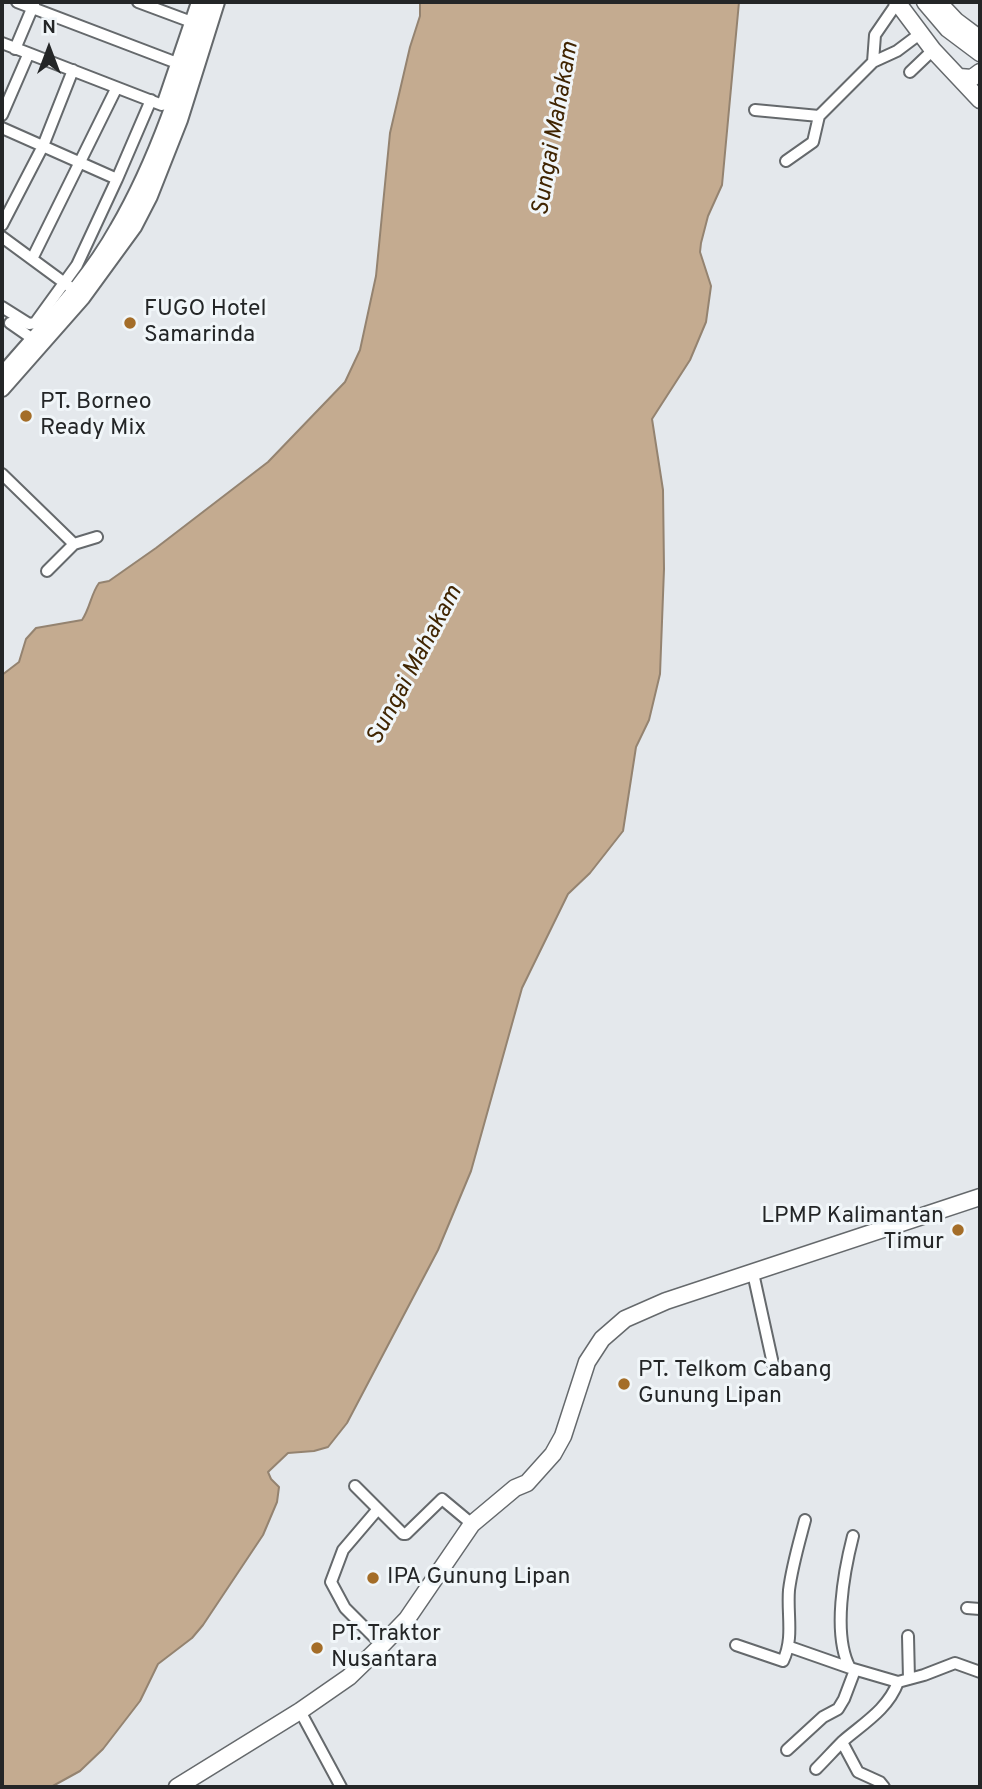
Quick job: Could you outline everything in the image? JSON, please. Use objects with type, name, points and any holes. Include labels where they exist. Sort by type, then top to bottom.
[{"type":"highway","points":[[897,2],[933,50],[980,100]]},
{"type":"highway","points":[[925,2],[948,29],[980,53]]},
{"type":"highway","points":[[938,2],[956,21],[980,39]]},
{"type":"highway","points":[[959,77],[972,78],[980,72]]},
{"type":"highway","points":[[177,1787],[300,1711],[349,1676],[407,1619],[472,1524],[515,1488],[527,1483],[558,1446],[587,1362],[611,1329],[625,1319],[666,1301],[753,1273],[980,1188]]},
{"type":"highway","points":[[515,1488],[519,1479],[535,1464],[551,1442],[579,1358],[587,1343],[620,1311],[660,1293],[980,1197]]},
{"type":"main road","points":[[2,389],[117,229],[145,174],[162,104],[195,23],[207,2]]},
{"type":"main road","points":[[5,366],[33,339],[134,227],[150,196],[180,120],[217,2]]},
{"type":"street","points":[[17,2],[34,5],[177,63]]},
{"type":"street","points":[[138,2],[195,23]]},
{"type":"street","points":[[2,307],[32,325],[75,290],[82,254],[117,179],[162,104],[195,23],[197,2]]},
{"type":"street","points":[[873,62],[875,35],[897,2]]},
{"type":"street","points":[[15,49],[34,5]]},
{"type":"street","points":[[786,161],[813,142],[819,116],[873,62],[897,51],[920,33]]},
{"type":"street","points":[[2,43],[116,89],[162,104]]},
{"type":"street","points":[[910,72],[933,50]]},
{"type":"street","points":[[3,108],[28,55]]},
{"type":"street","points":[[2,225],[43,146],[73,70]]},
{"type":"street","points":[[32,259],[116,89]]},
{"type":"street","points":[[755,110],[819,116]]},
{"type":"street","points":[[2,128],[117,179]]},
{"type":"street","points":[[2,237],[75,290]]},
{"type":"street","points":[[10,323],[33,339]]},
{"type":"street","points":[[2,474],[74,544]]},
{"type":"street","points":[[47,571],[74,544],[97,537]]},
{"type":"street","points":[[753,1273],[773,1364]]},
{"type":"street","points":[[355,1486],[403,1534],[442,1499],[472,1524]]},
{"type":"street","points":[[378,1509],[343,1550],[331,1582],[345,1608],[382,1645]]},
{"type":"street","points":[[736,1644],[783,1661],[790,1647],[789,1591],[805,1520]]},
{"type":"street","points":[[787,1750],[823,1717],[838,1709],[844,1699],[852,1669],[842,1648],[844,1576],[853,1535]]},
{"type":"street","points":[[967,1608],[980,1609]]},
{"type":"street","points":[[816,1769],[893,1696],[904,1680],[908,1636]]},
{"type":"street","points":[[790,1647],[852,1669],[904,1680],[955,1663],[980,1672]]},
{"type":"street","points":[[300,1711],[341,1787]]},
{"type":"street","points":[[842,1742],[858,1772],[880,1782],[884,1787]]},
{"type":"water","name":"Sungai Mahakam","points":[[420,2],[739,2],[722,185],[708,216],[700,252],[711,286],[706,322],[690,360],[652,419],[663,490],[664,569],[660,674],[649,720],[636,747],[623,831],[590,873],[568,894],[522,988],[471,1171],[438,1250],[347,1423],[328,1447],[288,1453],[268,1472],[279,1487],[277,1502],[263,1535],[203,1625],[192,1638],[158,1664],[140,1701],[103,1749],[80,1771],[51,1787],[2,1787],[2,675],[19,662],[26,639],[36,628],[82,620],[99,583],[109,581],[156,548],[268,462],[345,382],[360,350],[376,276],[390,133],[420,16]]},
{"type":"place","name":"FUGO Hotel Samarinda","points":[[130,323]]},
{"type":"place","name":"PT. Borneo Ready Mix","points":[[26,416]]},
{"type":"place","name":"LPMP Kalimantan Timur","points":[[958,1230]]},
{"type":"place","name":"PT. Telkom Cabang Gunung Lipan","points":[[624,1384]]},
{"type":"place","name":"IPA Gunung Lipan","points":[[373,1578]]},
{"type":"place","name":"PT. Traktor Nusantara","points":[[317,1648]]}]
